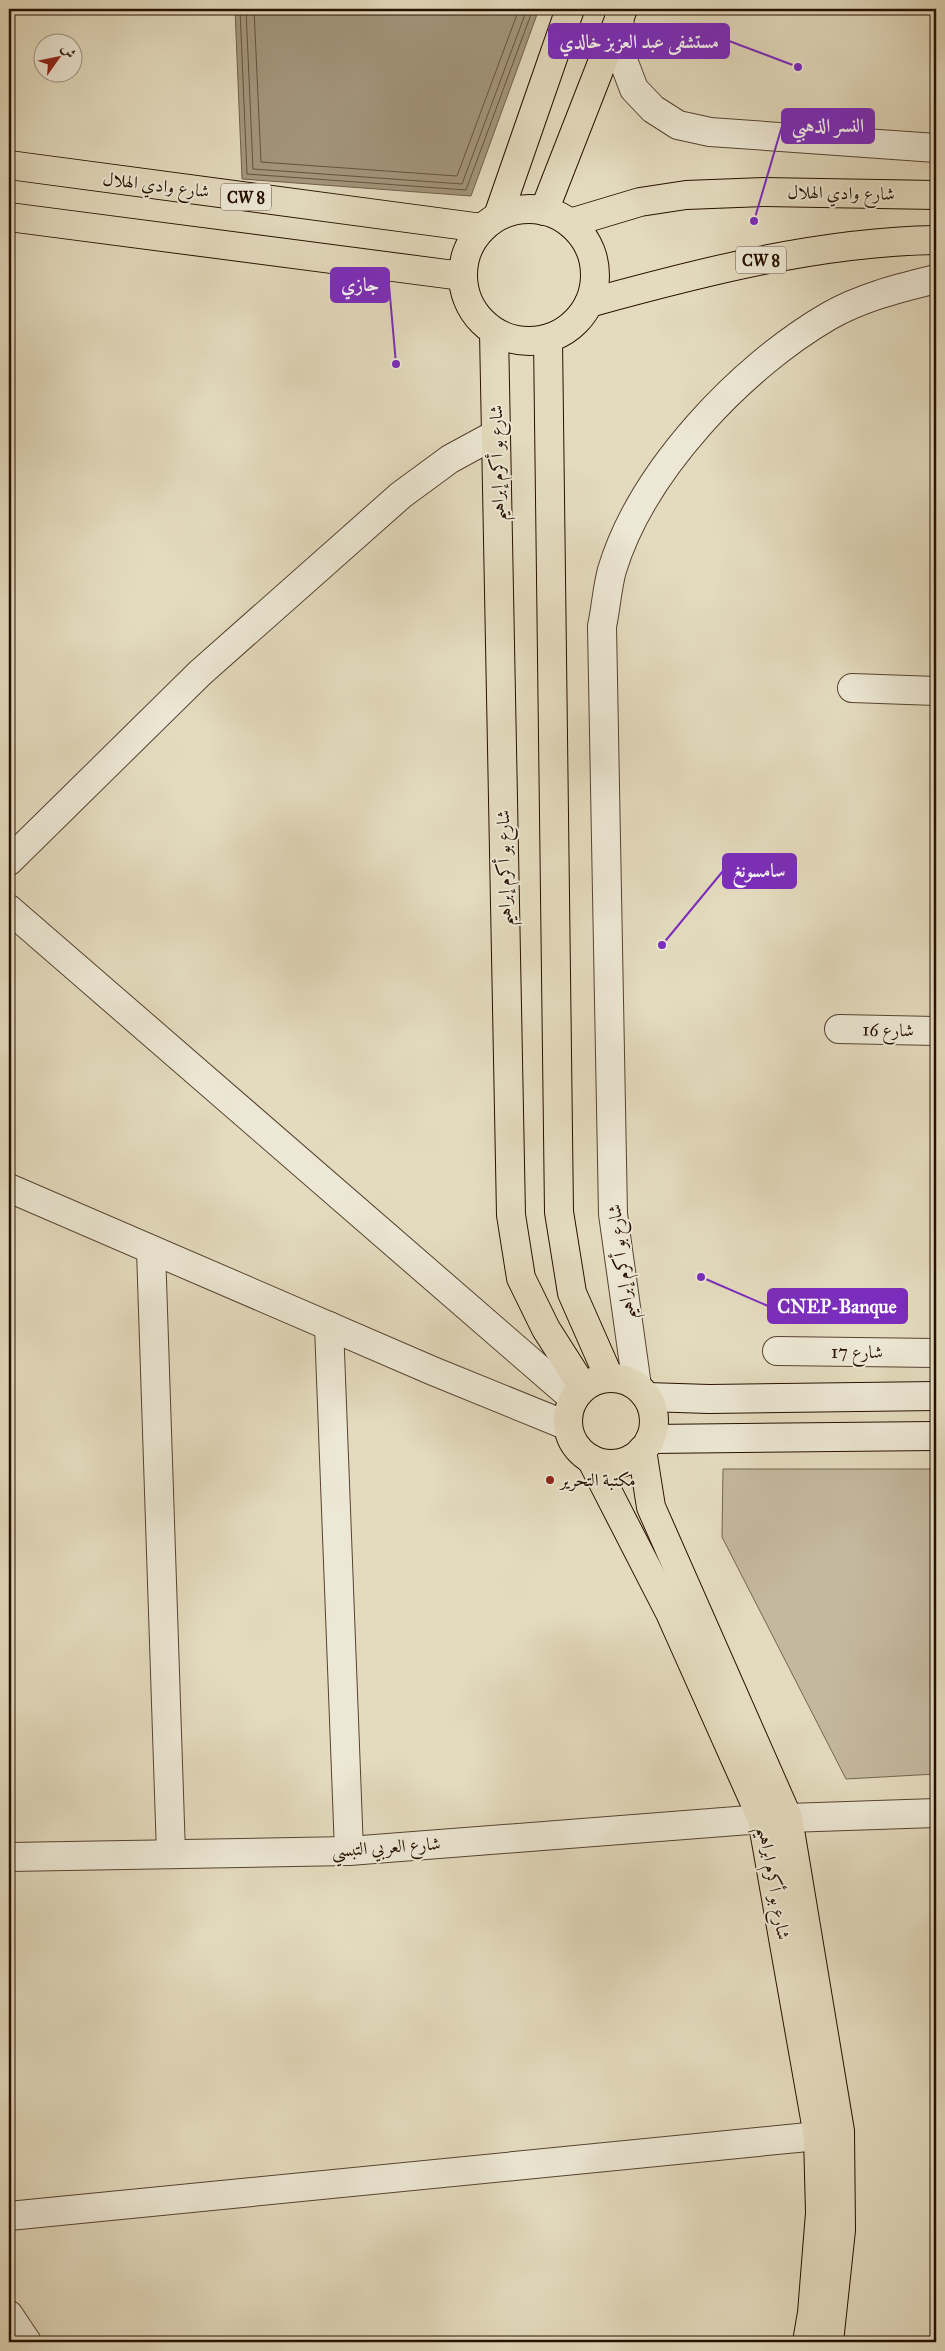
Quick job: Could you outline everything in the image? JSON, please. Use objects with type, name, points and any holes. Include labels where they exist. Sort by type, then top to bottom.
[{"type":"main road","points":[[490,222],[570,9]]},
{"type":"main road","points":[[544,211],[621,12]]},
{"type":"main road","name":"شارع وادي الهلال","points":[[9,166],[490,222]]},
{"type":"main road","name":"شارع وادي الهلال","points":[[570,223],[640,202],[686,195],[764,192],[936,195]]},
{"type":"main road","points":[[535,209],[544,211],[570,223],[584,240],[593,260],[594,282],[589,303],[579,319],[565,331],[548,339],[529,341],[511,339],[494,332],[478,318],[466,298],[462,276],[464,258],[471,242],[490,222],[516,210],[535,209]]},
{"type":"main road","points":[[9,217],[462,276]]},
{"type":"main road","name":"CW 8","points":[[589,303],[708,270],[777,257],[855,246],[936,240]]},
{"type":"main road","name":"شارع بو أكرم إبراهيم","points":[[494,332],[511,1216],[521,1278],[578,1393]]},
{"type":"main road","points":[[548,339],[560,1212],[572,1293],[609,1378]]},
{"type":"main road","points":[[609,1378],[624,1380],[642,1392],[652,1410],[654,1425],[646,1444],[632,1458],[618,1463],[605,1463],[591,1459],[580,1451],[572,1440],[568,1426],[568,1412],[578,1393],[596,1380],[609,1378]]},
{"type":"main road","name":"شارع بو أكرم ابراهيم","points":[[646,1444],[651,1507],[775,1818],[840,2131],[841,2230],[829,2342]]},
{"type":"main road","name":"شارع بو أكرم ابراهيم","points":[[591,1459],[775,1818],[818,2136],[820,2213],[812,2313],[807,2342]]},
{"type":"street","points":[[621,12],[622,60],[634,89],[653,109],[678,125],[710,132],[936,148]]},
{"type":"street","name":"شارع بو أكرم إبراهيم","points":[[642,1392],[613,1214],[602,626],[612,570],[639,506],[684,442],[728,396],[777,352],[830,316],[888,290],[936,279]]},
{"type":"street","points":[[9,861],[200,673],[401,495],[450,459],[496,434]]},
{"type":"street","points":[[852,688],[936,690]]},
{"type":"street","points":[[9,908],[578,1393]]},
{"type":"street","name":"شارع 16","points":[[839,1029],[936,1031]]},
{"type":"street","points":[[9,1188],[329,1326],[568,1426]]},
{"type":"street","points":[[152,1250],[171,1854]]},
{"type":"street","points":[[329,1326],[349,1851]]},
{"type":"street","name":"شارع 17","points":[[778,1351],[936,1353]]},
{"type":"street","points":[[642,1392],[709,1399],[936,1396]]},
{"type":"street","points":[[646,1444],[936,1436]]},
{"type":"street","name":"شارع العربي التبسي","points":[[9,1857],[349,1851],[775,1818],[936,1813]]},
{"type":"street","points":[[9,2216],[818,2136]]},
{"type":"street","points":[[9,2316],[26,2342]]},
{"type":"shaded area","points":[[723,1469],[936,1469],[936,1774],[846,1779],[722,1537]]},
{"type":"water","points":[[235,9],[539,9],[471,196],[242,179]]},
{"type":"place","name":"مستشفى عبد العزبز خالدي","points":[[798,67]]},
{"type":"place","name":"النسر الذهبي","points":[[754,221]]},
{"type":"place","name":"جازي","points":[[396,364]]},
{"type":"place","name":"سامسونغ","points":[[662,945]]},
{"type":"place","name":"CNEP-Banque","points":[[701,1277]]},
{"type":"place","name":"مكتبة التحرير","points":[[550,1480]]}]
